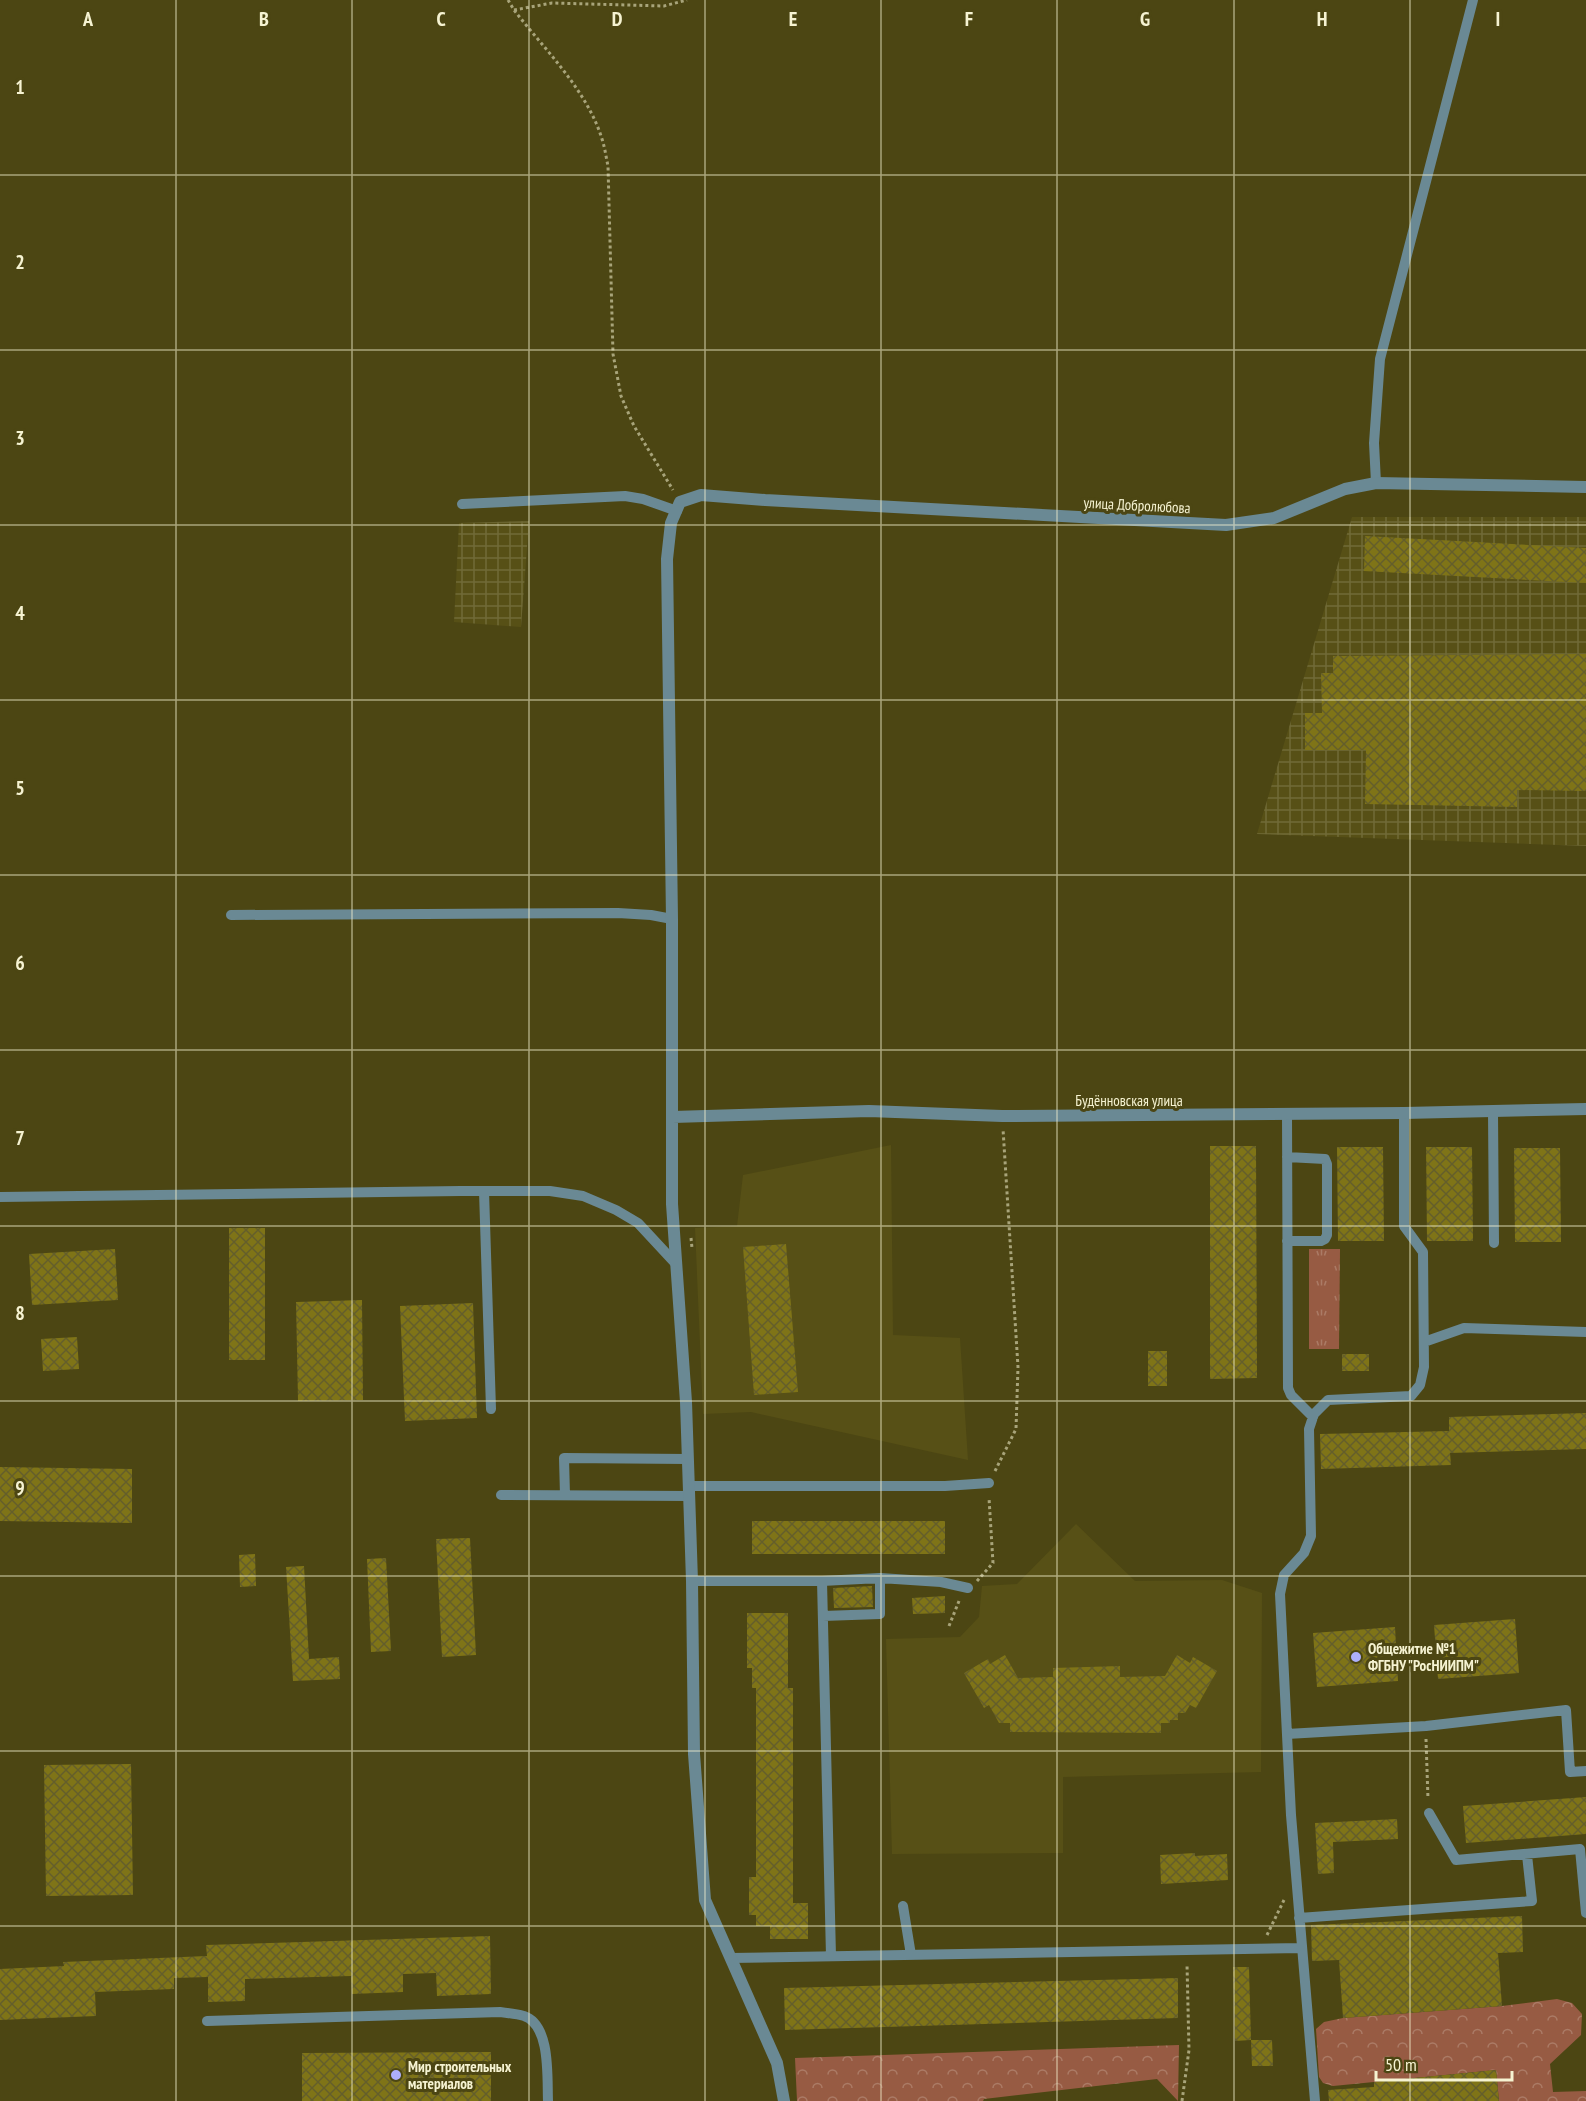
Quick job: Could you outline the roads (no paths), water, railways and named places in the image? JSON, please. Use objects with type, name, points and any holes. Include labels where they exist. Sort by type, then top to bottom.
[{"type":"street","name":"улица Добролюбова","points":[[679,506],[701,495],[726,495],[765,500],[1226,525],[1274,518],[1345,489],[1376,483],[1586,487]]},
{"type":"street","points":[[679,506],[671,523],[667,559],[672,919],[672,1204],[688,1459],[694,1754],[705,1900],[777,2063],[784,2101]]},
{"type":"street","name":"Будённовская улица","points":[[673,1118],[869,1111],[1002,1116],[1493,1112],[1586,1109]]},
{"type":"lane","points":[[1376,483],[1374,442],[1380,359],[1473,0]]},
{"type":"lane","points":[[462,504],[625,496],[679,506]]},
{"type":"lane","points":[[231,915],[618,913],[672,919]]},
{"type":"lane","points":[[1493,1112],[1494,1242]]},
{"type":"lane","points":[[1315,2101],[1290,1815],[1280,1594],[1284,1575],[1304,1553],[1311,1536],[1309,1429],[1313,1417],[1328,1400],[1411,1396],[1420,1385],[1424,1367],[1423,1252],[1404,1227],[1404,1113]]},
{"type":"lane","points":[[1287,1114],[1288,1388],[1291,1395],[1313,1417]]},
{"type":"lane","points":[[1287,1157],[1325,1159],[1327,1199],[1325,1239],[1287,1241]]},
{"type":"lane","points":[[484,1191],[490,1409]]},
{"type":"lane","points":[[0,1197],[550,1191],[583,1196],[616,1210],[638,1223],[677,1265]]},
{"type":"lane","points":[[1424,1342],[1464,1328],[1586,1332]]},
{"type":"lane","points":[[565,1495],[564,1458],[688,1459]]},
{"type":"lane","points":[[501,1495],[945,1486],[989,1483]]},
{"type":"lane","points":[[692,1581],[822,1581],[880,1578],[941,1582],[968,1588]]},
{"type":"lane","points":[[823,1616],[880,1614],[880,1578]]},
{"type":"lane","points":[[822,1581],[831,1956]]},
{"type":"lane","points":[[1287,1734],[1426,1726],[1566,1710],[1570,1772],[1586,1771]]},
{"type":"lane","points":[[1429,1813],[1456,1860],[1583,1849],[1586,1913]]},
{"type":"lane","points":[[1299,1918],[1532,1901],[1527,1855]]},
{"type":"lane","points":[[903,1906],[911,1954]]},
{"type":"lane","points":[[731,1958],[1302,1948]]},
{"type":"lane","points":[[207,2021],[500,2012],[526,2016],[539,2029],[546,2050],[548,2101]]},
{"type":"place","name":"Общежитие №1 ФГБНУ \"РосНИИПМ\"","points":[[1356,1657]]},
{"type":"place","name":"Мир строительных материалов","points":[[396,2075]]}]
